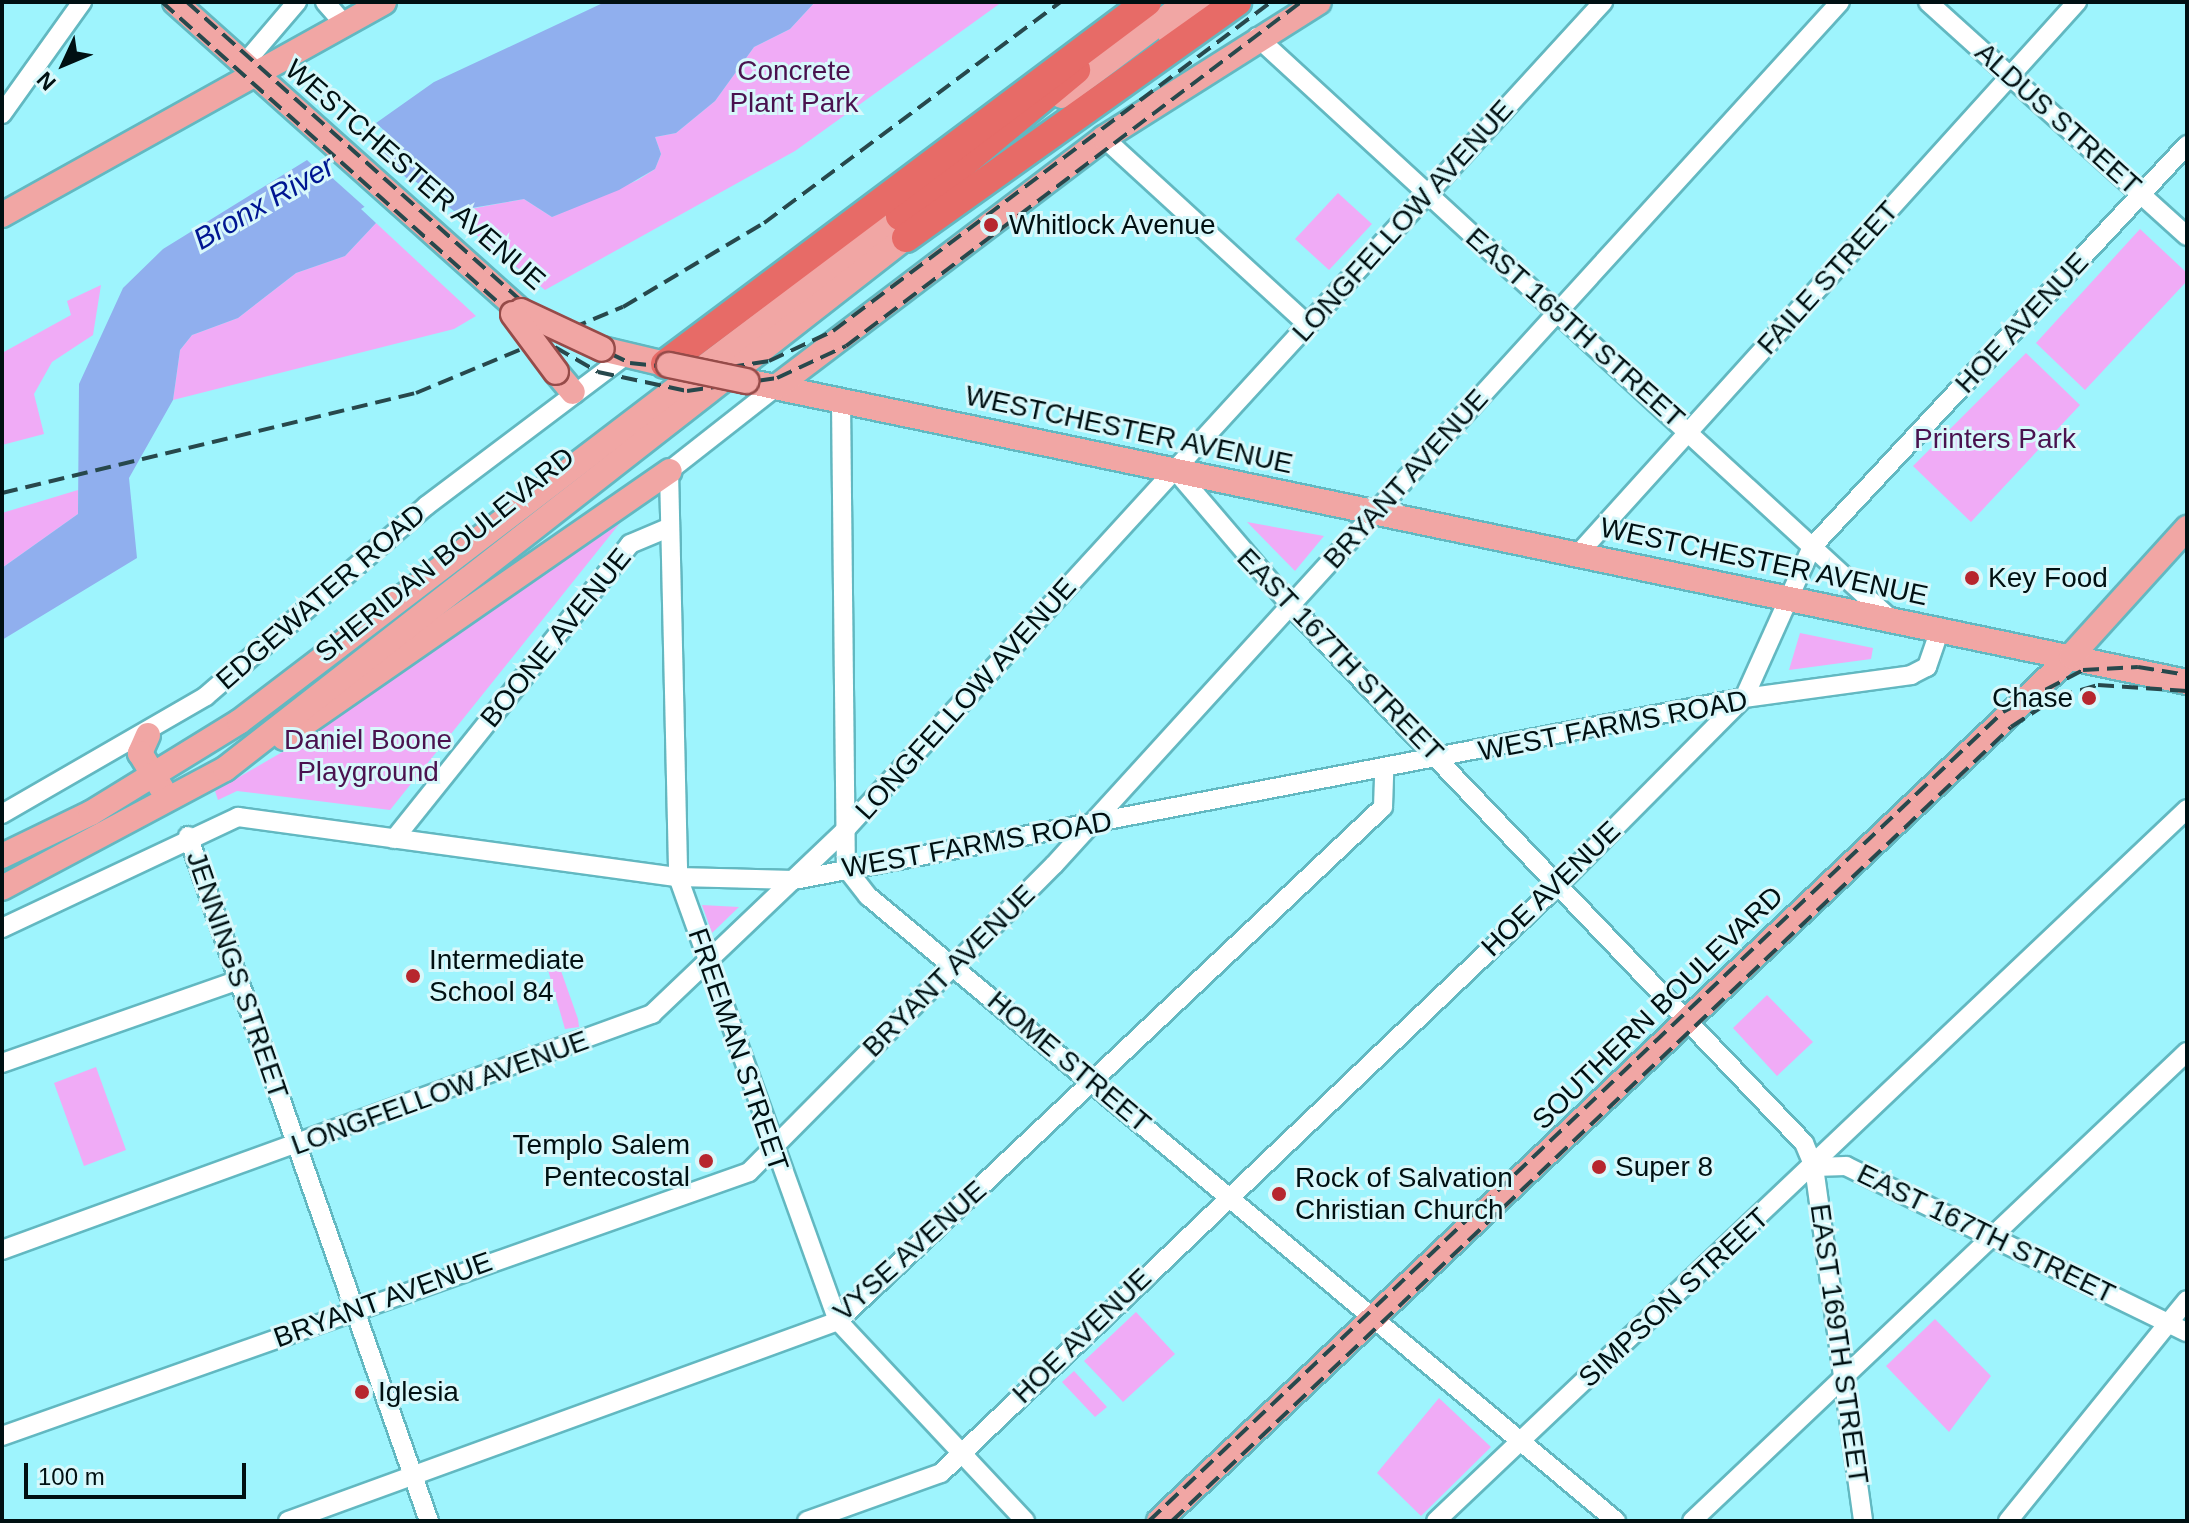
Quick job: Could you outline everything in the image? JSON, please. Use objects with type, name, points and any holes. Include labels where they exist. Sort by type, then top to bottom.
[{"type":"highway","points":[[667,365],[710,324],[1032,82],[1147,2]]},
{"type":"highway","points":[[903,227],[1161,2]]},
{"type":"highway","points":[[903,227],[1237,2]]},
{"type":"main road","name":"WESTCHESTER AVENUE","points":[[175,2],[512,307],[614,353],[2187,682]]},
{"type":"main road","points":[[2,215],[250,69],[384,2]]},
{"type":"main road","points":[[903,227],[1187,2]]},
{"type":"main road","points":[[903,227],[1212,2]]},
{"type":"main road","points":[[776,387],[1104,138],[1257,37],[1319,2]]},
{"type":"main road","name":"SHERIDAN BOULEVARD","points":[[2,888],[225,769],[903,227]]},
{"type":"main road","name":"SHERIDAN BOULEVARD","points":[[2,856],[154,777],[266,702],[903,227]]},
{"type":"main road","points":[[512,307],[573,392]]},
{"type":"main road","points":[[225,769],[344,700],[669,471]]},
{"type":"main road","name":"SOUTHERN BOULEVARD","points":[[1159,1521],[2071,656],[2187,528]]},
{"type":"main road","points":[[148,735],[140,753],[170,801]]},
{"type":"street","points":[[2,114],[82,2]]},
{"type":"street","points":[[250,69],[297,2]]},
{"type":"street","points":[[325,2],[344,24]]},
{"type":"street","name":"LONGFELLOW AVENUE","points":[[2,1250],[645,1019],[706,965],[847,828],[1603,2]]},
{"type":"street","name":"BRYANT AVENUE","points":[[2,1436],[749,1172],[773,1152],[957,968],[1092,824],[1840,2]]},
{"type":"street","name":"ALDUS STREET","points":[[1928,2],[2187,236]]},
{"type":"street","name":"FAILE STREET","points":[[1579,553],[2077,2]]},
{"type":"street","name":"EAST 165TH STREET","points":[[1257,37],[1892,620]]},
{"type":"street","points":[[1104,138],[1308,325]]},
{"type":"street","name":"HOE AVENUE","points":[[807,1521],[941,1473],[1228,1196],[1559,884],[1744,698],[1812,547],[2187,145]]},
{"type":"street","name":"EDGEWATER ROAD","points":[[2,814],[148,735],[298,622],[415,515],[573,392],[614,353]]},
{"type":"street","points":[[669,471],[776,387]]},
{"type":"street","points":[[841,401],[846,868]]},
{"type":"street","name":"EAST 167TH STREET","points":[[1175,470],[1291,606],[1804,1143],[1814,1167],[1846,1166],[2187,1332]]},
{"type":"street","name":"FREEMAN STREET","points":[[669,471],[678,877],[706,965],[838,1321],[1025,1521]]},
{"type":"street","name":"BOONE AVENUE","points":[[394,839],[630,544],[668,528]]},
{"type":"street","name":"WEST FARMS ROAD","points":[[2,928],[188,836],[238,817],[678,877],[794,880],[1440,761],[1744,698],[1911,675],[1927,667],[1940,630]]},
{"type":"street","name":"VYSE AVENUE","points":[[288,1521],[838,1321],[1383,807],[1384,771]]},
{"type":"street","name":"SIMPSON STREET","points":[[1436,1521],[1814,1167],[2187,809]]},
{"type":"street","name":"JENNINGS STREET","points":[[188,836],[429,1521]]},
{"type":"street","name":"HOME STREET","points":[[846,868],[868,896],[1616,1521]]},
{"type":"street","points":[[2,1063],[239,980]]},
{"type":"street","points":[[1692,1521],[2187,1052]]},
{"type":"street","name":"EAST 169TH STREET","points":[[1814,1167],[1863,1521]]},
{"type":"street","points":[[2008,1521],[2165,1321],[2187,1300]]},
{"type":"green space","name":"Concrete Plant Park","points":[[815,2],[1002,2],[795,151],[545,290],[449,213],[524,199],[552,217],[638,180],[655,169],[661,154],[655,137],[676,133],[715,101],[754,47],[790,29]]},
{"type":"green space","points":[[1338,193],[1372,224],[1329,270],[1295,239]]},
{"type":"green space","points":[[376,223],[476,316],[454,329],[173,400],[180,350],[192,335],[238,318],[296,273],[345,256]]},
{"type":"green space","points":[[2140,229],[2187,273],[2187,281],[2085,390],[2036,343]]},
{"type":"green space","points":[[101,285],[93,335],[52,362],[34,394],[44,434],[2,445],[2,353],[71,315],[67,301]]},
{"type":"green space","name":"Printers Park","points":[[2026,353],[2080,405],[1971,522],[1913,466]]},
{"type":"green space","points":[[78,490],[78,514],[2,568],[2,513]]},
{"type":"green space","points":[[1247,522],[1324,536],[1295,571]]},
{"type":"green space","name":"Daniel Boone Playground","points":[[620,523],[390,810],[237,791],[218,800],[215,791],[310,736]]},
{"type":"green space","points":[[1800,633],[1873,648],[1871,659],[1789,670]]},
{"type":"green space","points":[[702,905],[739,907],[712,933]]},
{"type":"green space","points":[[560,968],[579,1027],[565,1029],[548,970]]},
{"type":"green space","points":[[1767,995],[1813,1042],[1777,1076],[1733,1028]]},
{"type":"green space","points":[[96,1067],[126,1150],[84,1166],[54,1083]]},
{"type":"green space","points":[[1136,1312],[1175,1354],[1123,1402],[1084,1361]]},
{"type":"green space","points":[[1935,1319],[1991,1376],[1949,1432],[1886,1366]]},
{"type":"green space","points":[[1074,1371],[1107,1407],[1095,1417],[1062,1382]]},
{"type":"green space","points":[[1439,1398],[1491,1447],[1421,1516],[1377,1473]]},
{"type":"water","name":"Bronx River","points":[[605,2],[815,2],[790,29],[754,47],[715,101],[676,133],[655,137],[661,154],[655,169],[619,190],[552,217],[524,199],[454,211],[411,178],[361,209],[376,223],[345,256],[296,273],[238,318],[192,335],[180,350],[173,400],[129,478],[137,558],[2,640],[2,568],[78,514],[79,384],[123,288],[163,249],[307,160],[327,179],[381,144],[389,135],[376,123],[434,82]]},
{"type":"pier","points":[[372,147],[411,182],[367,209],[329,175]]},
{"type":"railway","points":[[162,2],[534,335],[598,372],[687,391],[777,378],[846,346],[1301,2]]},
{"type":"railway","points":[[187,2],[545,322],[630,363],[705,371],[769,361],[833,331],[1271,2]]},
{"type":"railway","points":[[2,493],[416,393],[623,307],[764,223],[1061,2]]},
{"type":"railway","points":[[1149,1521],[2003,712],[2083,670],[2138,667],[2187,675]]},
{"type":"railway","points":[[1172,1521],[2011,727],[2057,697],[2098,685],[2187,691]]},
{"type":"place","name":"Whitlock Avenue","points":[[991,225]]},
{"type":"place","name":"Key Food","points":[[1972,578]]},
{"type":"place","name":"Chase","points":[[2089,698]]},
{"type":"place","name":"Intermediate School 84","points":[[413,976]]},
{"type":"place","name":"Templo Salem Pentecostal","points":[[706,1161]]},
{"type":"place","name":"Super 8","points":[[1599,1167]]},
{"type":"place","name":"Rock of Salvation Christian Church","points":[[1279,1194]]},
{"type":"place","name":"Iglesia","points":[[362,1392]]}]
